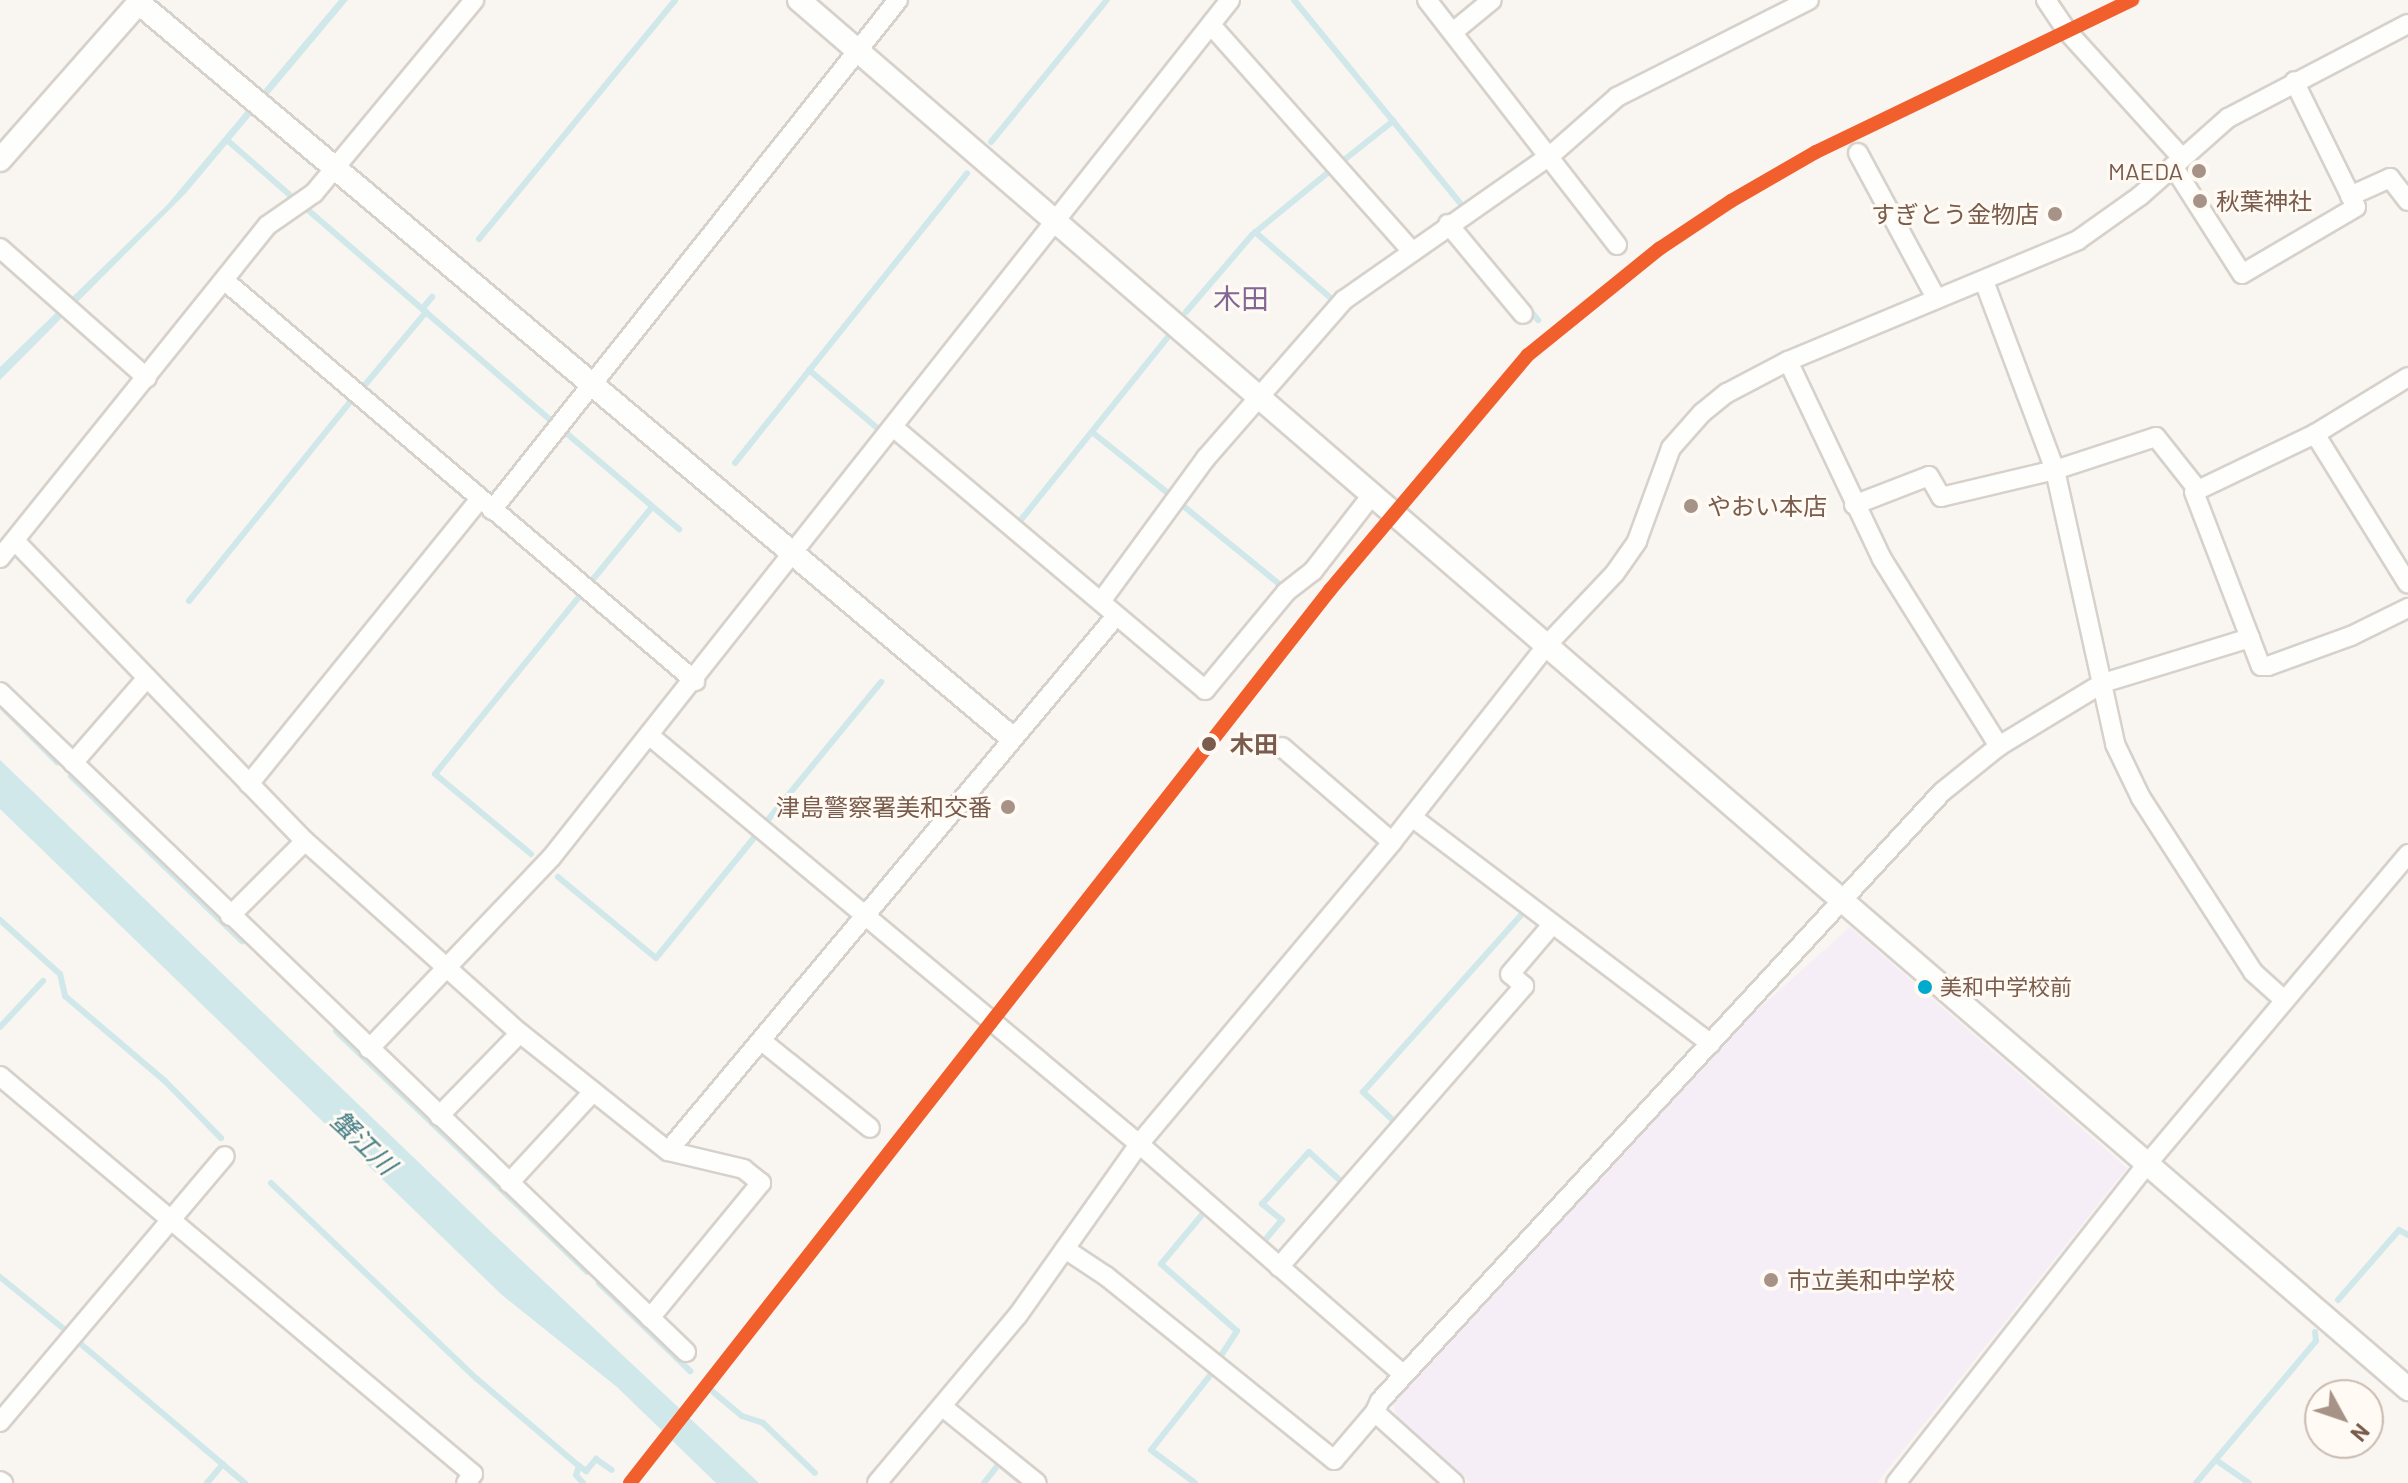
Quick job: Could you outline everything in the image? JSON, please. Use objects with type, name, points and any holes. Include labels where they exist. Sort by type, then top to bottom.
[{"type":"street","points":[[0,558],[17,543],[268,225],[314,193],[474,0]]},
{"type":"street","points":[[799,0],[2408,1389]]},
{"type":"street","points":[[249,784],[591,384],[898,0]]},
{"type":"street","points":[[369,1049],[448,970],[551,858],[695,681],[1230,0]]},
{"type":"street","points":[[1427,0],[1551,155],[1617,245]]},
{"type":"street","points":[[1453,32],[1492,0]]},
{"type":"street","points":[[1102,600],[1257,395],[1344,300],[1448,224],[1551,155],[1617,97],[1809,0]]},
{"type":"street","points":[[2046,0],[2066,30],[2177,162],[2242,274],[2356,207],[2294,81]]},
{"type":"street","points":[[0,160],[140,1],[1011,737]]},
{"type":"street","points":[[877,1483],[944,1408],[1065,1249],[1139,1144],[1392,842],[1546,646],[1615,573],[1637,541],[1671,448],[1727,393],[1788,361],[2078,240],[2228,118],[2408,24]]},
{"type":"street","points":[[1211,25],[1411,250]]},
{"type":"street","points":[[1858,153],[1936,298]]},
{"type":"street","points":[[2350,196],[2390,178],[2408,201]]},
{"type":"street","points":[[1448,224],[1523,314]]},
{"type":"street","points":[[0,248],[147,378]]},
{"type":"street","points":[[224,280],[695,681]]},
{"type":"street","points":[[1984,281],[2055,470],[2115,744],[2141,798],[2253,972],[2284,1000]]},
{"type":"street","points":[[1788,361],[1882,559],[1999,746]]},
{"type":"street","points":[[2408,377],[2315,434],[2194,492],[2261,666],[2351,636],[2408,608]]},
{"type":"street","points":[[893,427],[1102,600],[1116,616],[1205,690],[1286,592],[1313,571],[1372,495]]},
{"type":"street","points":[[2315,434],[2408,584]]},
{"type":"street","points":[[1854,505],[1929,476],[1941,497],[2055,470],[2156,437],[2198,490]]},
{"type":"street","points":[[17,543],[305,841],[520,1033],[668,1151],[744,1169],[761,1183],[650,1318]]},
{"type":"street","points":[[668,1151],[763,1042],[1011,737],[1116,616]]},
{"type":"street","points":[[1065,1249],[1106,1276],[1334,1460],[1403,1374],[1942,792],[1999,746],[2103,683],[2250,638]]},
{"type":"street","points":[[73,763],[147,678]]},
{"type":"street","points":[[0,692],[686,1352]]},
{"type":"street","points":[[650,736],[1139,1144],[1403,1374]]},
{"type":"street","points":[[1282,747],[1392,842]]},
{"type":"street","points":[[1412,817],[1551,926],[1711,1044]]},
{"type":"street","points":[[230,916],[305,841]]},
{"type":"street","points":[[1896,1483],[2148,1163],[2408,854]]},
{"type":"street","points":[[1279,1267],[1524,986],[1510,974],[1551,926]]},
{"type":"street","points":[[439,1116],[520,1033]]},
{"type":"street","points":[[763,1042],[870,1128]]},
{"type":"street","points":[[0,1076],[474,1480]]},
{"type":"street","points":[[509,1183],[593,1092]]},
{"type":"street","points":[[0,1422],[225,1156]]},
{"type":"street","points":[[944,1408],[1037,1483]]},
{"type":"street","points":[[1375,1412],[1454,1483]]},
{"type":"shaded area","name":"市立美和中学校","points":[[1850,927],[2127,1168],[1877,1483],[1471,1483],[1398,1418],[1393,1406],[1399,1392],[1744,1022]]},
{"type":"water","points":[[339,0],[348,0],[186,193],[0,380],[0,367],[167,205]]},
{"type":"water","name":"蟹江川","points":[[0,760],[487,1228],[759,1483],[716,1483],[617,1387],[502,1295],[0,809]]},
{"type":"waterway","points":[[479,239],[675,0]]},
{"type":"waterway","points":[[991,142],[1107,0]]},
{"type":"waterway","points":[[1294,0],[1461,204]]},
{"type":"waterway","points":[[1344,160],[1393,121]]},
{"type":"waterway","points":[[227,140],[291,196]]},
{"type":"waterway","points":[[1186,312],[1252,235],[1330,171]]},
{"type":"waterway","points":[[735,463],[967,173]]},
{"type":"waterway","points":[[308,210],[548,418]]},
{"type":"waterway","points":[[1255,232],[1333,300]]},
{"type":"waterway","points":[[422,309],[432,297]]},
{"type":"waterway","points":[[364,386],[426,312]]},
{"type":"waterway","points":[[1533,314],[1538,320]]},
{"type":"waterway","points":[[1020,521],[1167,338]]},
{"type":"waterway","points":[[809,370],[876,427]]},
{"type":"waterway","points":[[189,601],[352,400]]},
{"type":"waterway","points":[[565,432],[679,529]]},
{"type":"waterway","points":[[1092,432],[1174,498]]},
{"type":"waterway","points":[[1182,505],[1283,587]]},
{"type":"waterway","points":[[590,583],[652,507]]},
{"type":"waterway","points":[[531,854],[435,774],[579,597]]},
{"type":"waterway","points":[[767,821],[881,682]]},
{"type":"waterway","points":[[0,705],[57,762]]},
{"type":"waterway","points":[[71,776],[242,941]]},
{"type":"waterway","points":[[558,877],[656,958],[757,834]]},
{"type":"waterway","points":[[1397,1124],[1363,1092],[1524,912]]},
{"type":"waterway","points":[[0,920],[60,974],[65,996],[165,1081],[221,1138]]},
{"type":"waterway","points":[[0,1027],[43,981]]},
{"type":"waterway","points":[[336,1031],[587,1272]]},
{"type":"waterway","points":[[1265,1240],[1282,1220],[1262,1204],[1309,1152],[1344,1184],[1347,1181]]},
{"type":"waterway","points":[[271,1183],[477,1379],[579,1466],[586,1471],[596,1459],[612,1470]]},
{"type":"waterway","points":[[1206,1210],[1161,1264],[1237,1331],[1216,1363]]},
{"type":"waterway","points":[[2338,1300],[2399,1230],[2408,1235]]},
{"type":"waterway","points":[[0,1277],[64,1329]]},
{"type":"waterway","points":[[599,1283],[690,1371]]},
{"type":"waterway","points":[[2196,1483],[2316,1341],[2315,1332]]},
{"type":"waterway","points":[[82,1345],[245,1483]]},
{"type":"waterway","points":[[1195,1483],[1151,1450],[1212,1373]]},
{"type":"waterway","points":[[712,1391],[742,1416],[763,1423],[815,1473]]},
{"type":"waterway","points":[[2216,1460],[2249,1483]]},
{"type":"waterway","points":[[207,1483],[223,1464]]},
{"type":"waterway","points":[[984,1483],[999,1464],[1022,1483]]},
{"type":"waterway","points":[[579,1466],[576,1475],[583,1483]]},
{"type":"transit line","points":[[630,1483],[1330,590],[1528,355],[1659,249],[1731,201],[1816,152],[2132,0]]},
{"type":"place","name":"MAEDA","points":[[2199,171]]},
{"type":"place","name":"秋葉神社","points":[[2200,201]]},
{"type":"place","name":"すぎとう金物店","points":[[2055,214]]},
{"type":"place","name":"やおい本店","points":[[1691,506]]},
{"type":"place","name":"木田","points":[[1209,744]]},
{"type":"place","name":"津島警察署美和交番","points":[[1008,807]]},
{"type":"place","name":"美和中学校前","points":[[1925,987]]},
{"type":"place","name":"市立美和中学校","points":[[1771,1280]]},
{"type":"district","name":"木田","points":[[1241,298]]}]
